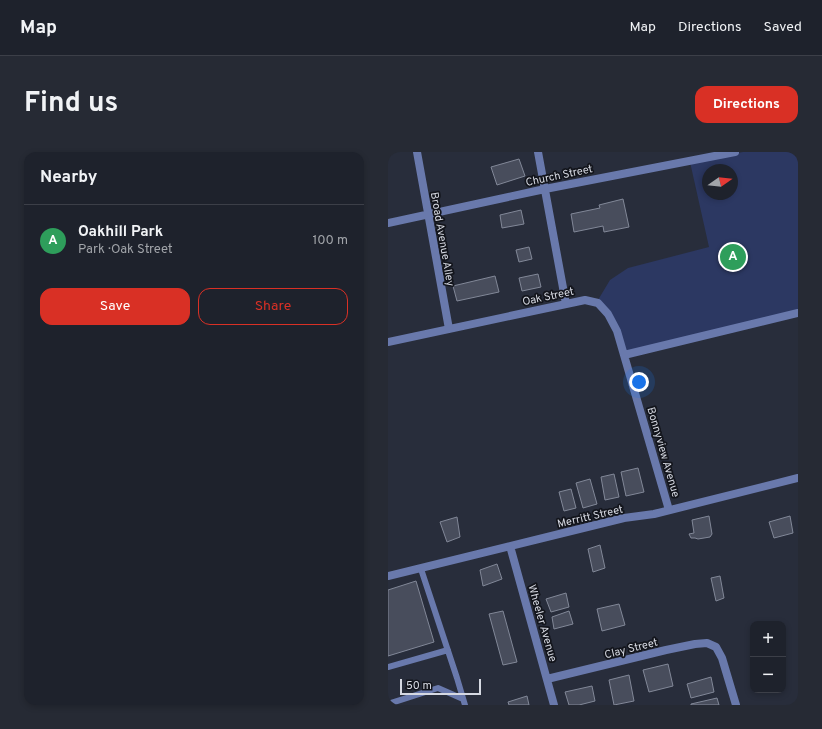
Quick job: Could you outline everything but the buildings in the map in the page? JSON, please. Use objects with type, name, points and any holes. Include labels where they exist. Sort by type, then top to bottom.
[{"type":"street","name":"Broad Avenue Alley","points":[[417,152],[448,329]]},
{"type":"street","points":[[538,152],[566,304]]},
{"type":"street","name":"Church Street","points":[[388,223],[428,216],[545,189],[735,152]]},
{"type":"street","name":"Oak Street","points":[[388,342],[586,300],[598,303],[608,314],[617,331],[624,355]]},
{"type":"street","points":[[624,355],[798,313]]},
{"type":"street","name":"Bonnyview Avenue","points":[[624,355],[669,510]]},
{"type":"street","name":"Merritt Street","points":[[388,576],[624,518],[669,510],[798,478]]},
{"type":"street","name":"Wheeler Avenue","points":[[510,546],[554,705]]},
{"type":"street","name":"Clay Street","points":[[547,679],[695,644],[707,644],[716,647],[722,658],[736,705]]},
{"type":"lane","points":[[421,569],[464,702]]},
{"type":"lane","points":[[388,667],[448,650]]},
{"type":"lane","points":[[388,704],[438,688],[464,702]]},
{"type":"shaded area","points":[[743,152],[798,152],[798,312],[627,352],[598,300],[610,280],[628,268],[709,247],[690,162]]},
{"type":"place","name":"Oakhill Park","points":[[733,257]]}]
